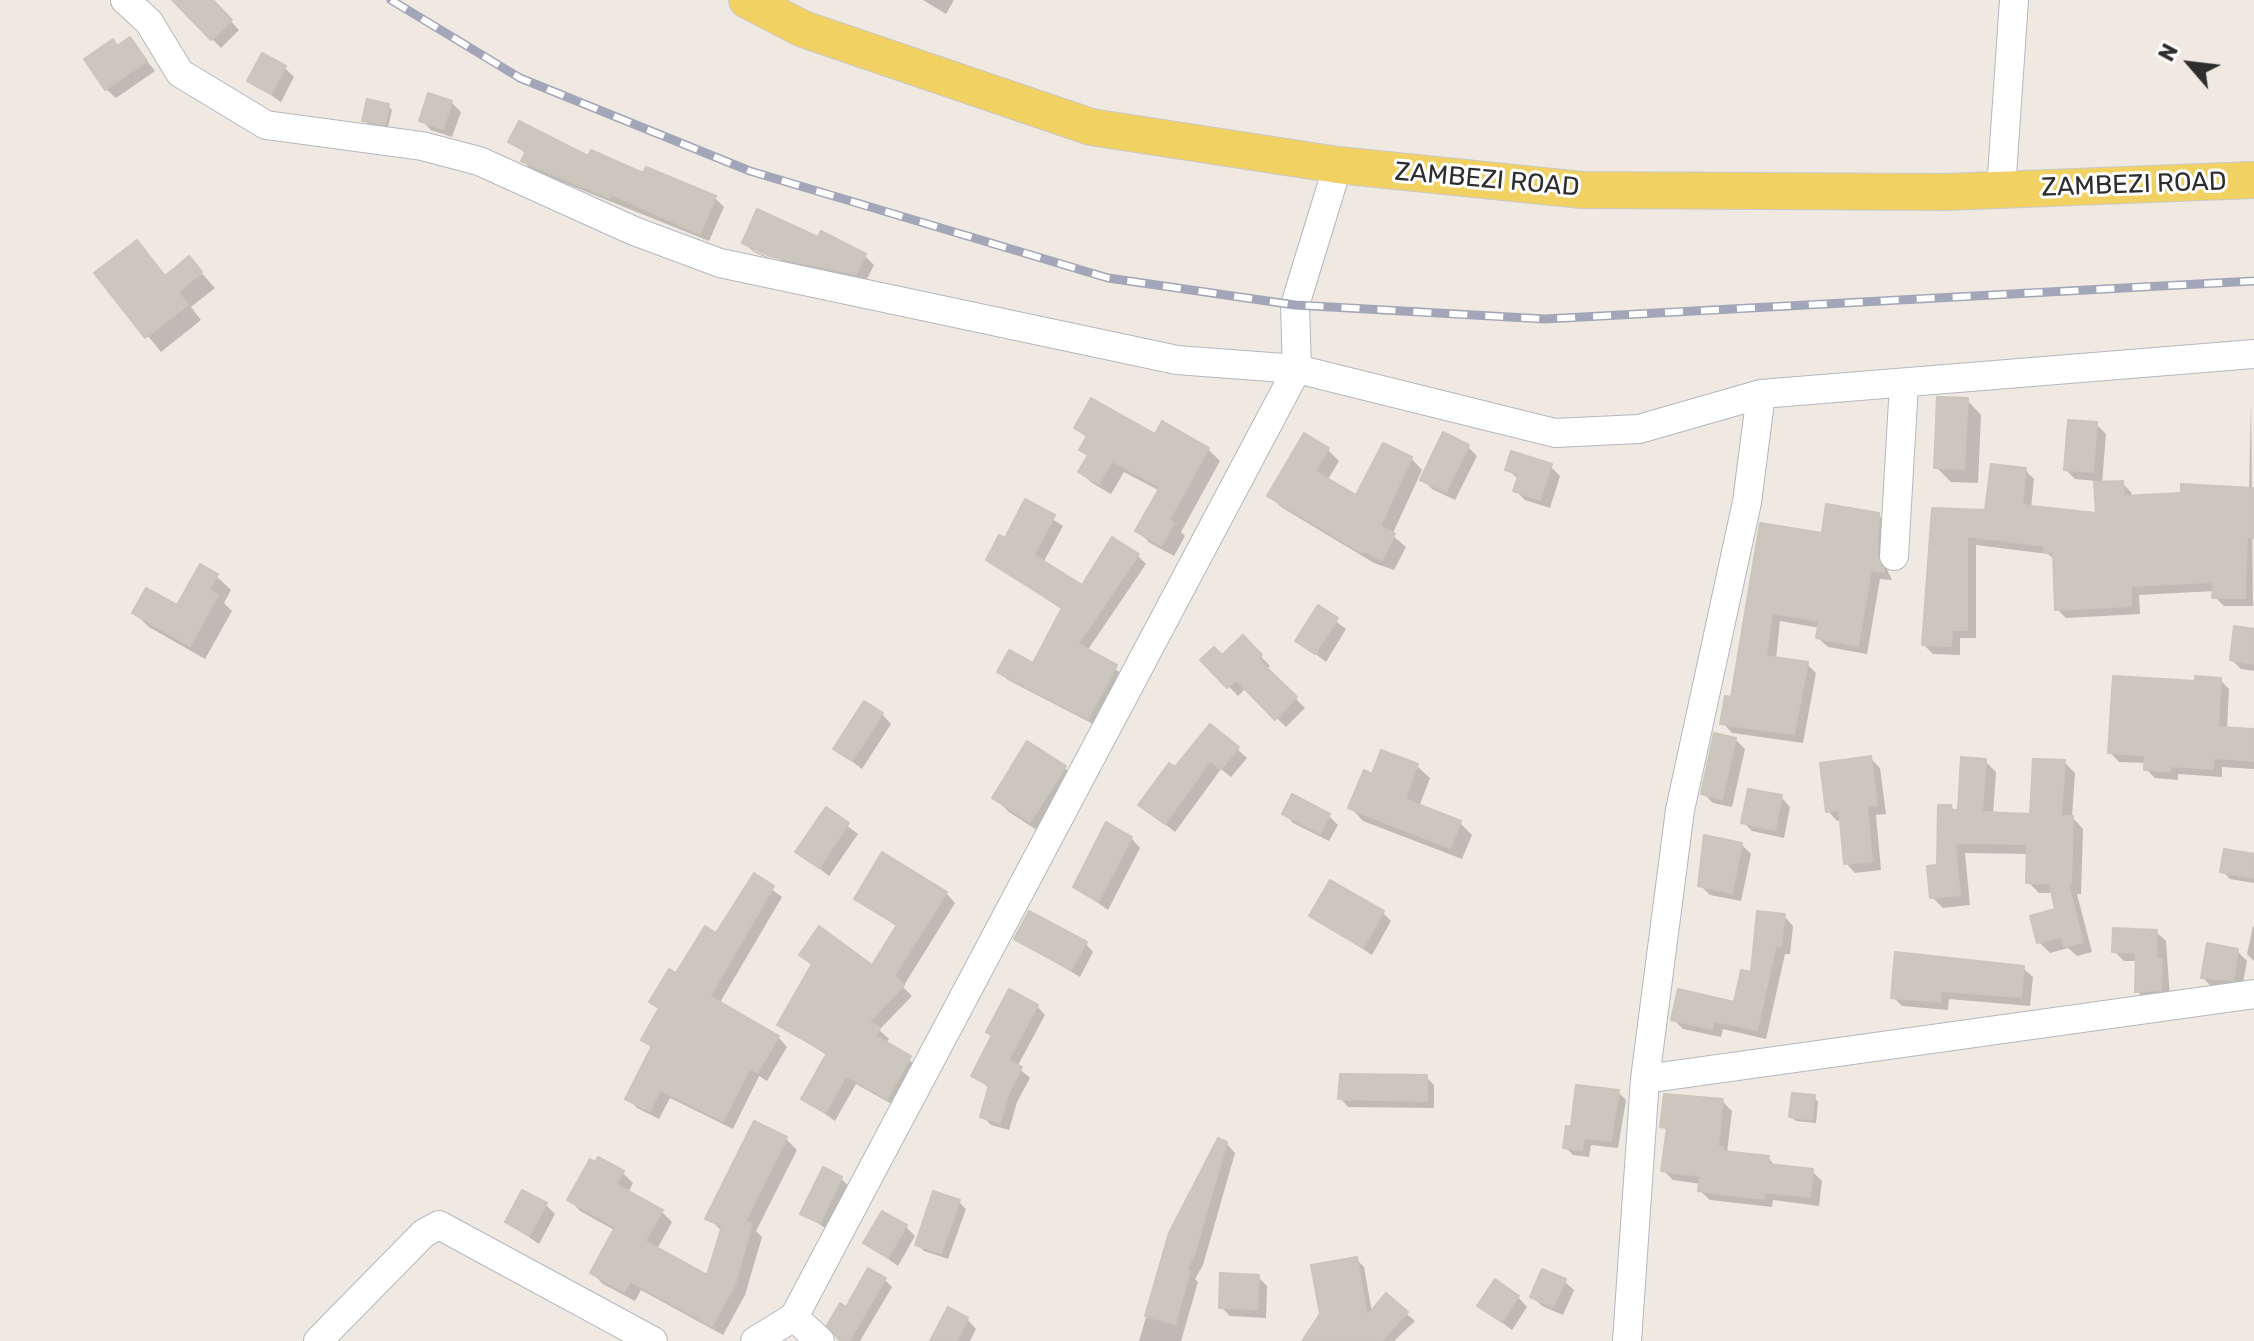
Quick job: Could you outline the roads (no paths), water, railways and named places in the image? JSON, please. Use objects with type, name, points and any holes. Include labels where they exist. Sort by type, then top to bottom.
[{"type":"main road","name":"ZAMBEZI ROAD","points":[[747,0],[803,29],[1091,127],[1338,165],[1582,190],[2001,190],[2254,180]]},
{"type":"street","points":[[125,0],[149,22],[180,73],[266,125],[422,146],[479,161],[634,231],[734,266],[1177,360],[1297,369],[1555,433],[1639,429],[1761,394],[2254,354]]},
{"type":"street","points":[[2001,190],[2014,0]]},
{"type":"street","points":[[755,1341],[794,1317],[1297,369],[1295,305],[1338,165]]},
{"type":"street","points":[[1894,556],[1904,384]]},
{"type":"street","points":[[1627,1341],[1645,1079],[1680,810],[1747,502],[1761,394]]},
{"type":"street","points":[[1645,1079],[2254,994]]},
{"type":"street","points":[[318,1341],[424,1233],[439,1225],[653,1341]]},
{"type":"street","points":[[794,1317],[820,1341]]},
{"type":"railway","points":[[391,0],[520,78],[750,171],[1108,278],[1295,305],[1545,319],[2254,281]]}]
